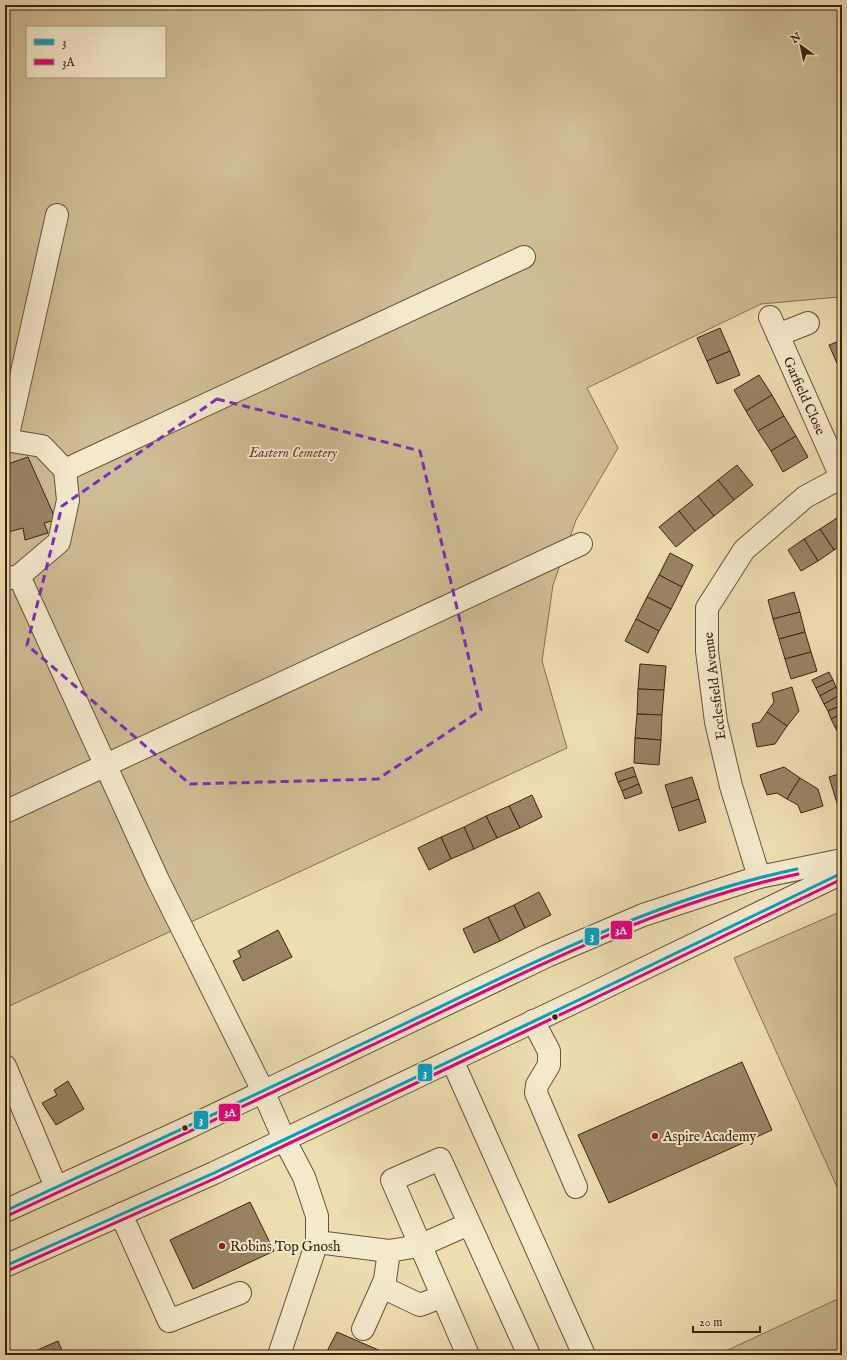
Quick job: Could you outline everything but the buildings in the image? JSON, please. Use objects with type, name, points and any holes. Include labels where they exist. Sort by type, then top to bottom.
[{"type":"street","points":[[58,216],[6,439],[42,446],[65,470],[68,500],[59,542],[12,577],[106,765],[158,880],[263,1091],[284,1139],[304,1177],[318,1216],[317,1242],[279,1355]]},
{"type":"street","points":[[65,470],[524,258]]},
{"type":"street","name":"Garfield Close","points":[[808,323],[774,326],[842,477]]},
{"type":"street","name":"Ecclesfield Avenue","points":[[759,878],[731,786],[716,722],[707,651],[707,608],[744,550],[805,497],[842,477]]},
{"type":"street","points":[[5,812],[581,544]]},
{"type":"street","points":[[5,1211],[185,1129],[547,956],[643,915],[759,878],[842,860]]},
{"type":"street","points":[[5,1266],[284,1139],[842,873]]},
{"type":"street","points":[[533,1021],[549,1051],[549,1065],[537,1084],[536,1093],[576,1187]]},
{"type":"street","points":[[452,1060],[584,1355]]},
{"type":"street","points":[[5,1066],[56,1188]]},
{"type":"street","points":[[468,1355],[419,1246],[392,1180],[440,1159],[529,1355]]},
{"type":"street","points":[[121,1214],[169,1321],[240,1293]]},
{"type":"street","points":[[317,1242],[389,1251],[419,1246],[469,1224]]},
{"type":"street","points":[[363,1329],[385,1280],[389,1251]]},
{"type":"street","points":[[382,1287],[420,1305],[442,1297]]},
{"type":"highlighted area","points":[[217,399],[420,451],[481,710],[378,779],[190,784],[27,645],[62,506]]},
{"type":"green space","name":"Eastern Cemetery","points":[[5,5],[842,5],[842,296],[761,304],[587,388],[618,448],[576,520],[553,585],[542,661],[567,748],[5,1008]]},
{"type":"green space","points":[[842,911],[842,1198],[734,958]]},
{"type":"green space","points":[[842,1297],[842,1355],[717,1355]]},
{"type":"transit line","name":"3","points":[[5,1211],[547,956],[595,935],[695,897],[745,882],[797,869]]},
{"type":"transit line","name":"3","points":[[5,1266],[214,1173],[842,873]]},
{"type":"transit line","name":"3A","points":[[7,1216],[548,961],[596,940],[696,902],[746,887],[798,874]]},
{"type":"transit line","name":"3A","points":[[7,1271],[216,1178],[842,879]]},
{"type":"place","name":"Aspire Academy","points":[[655,1136]]},
{"type":"place","name":"Robins Top Gnosh","points":[[222,1246]]}]
